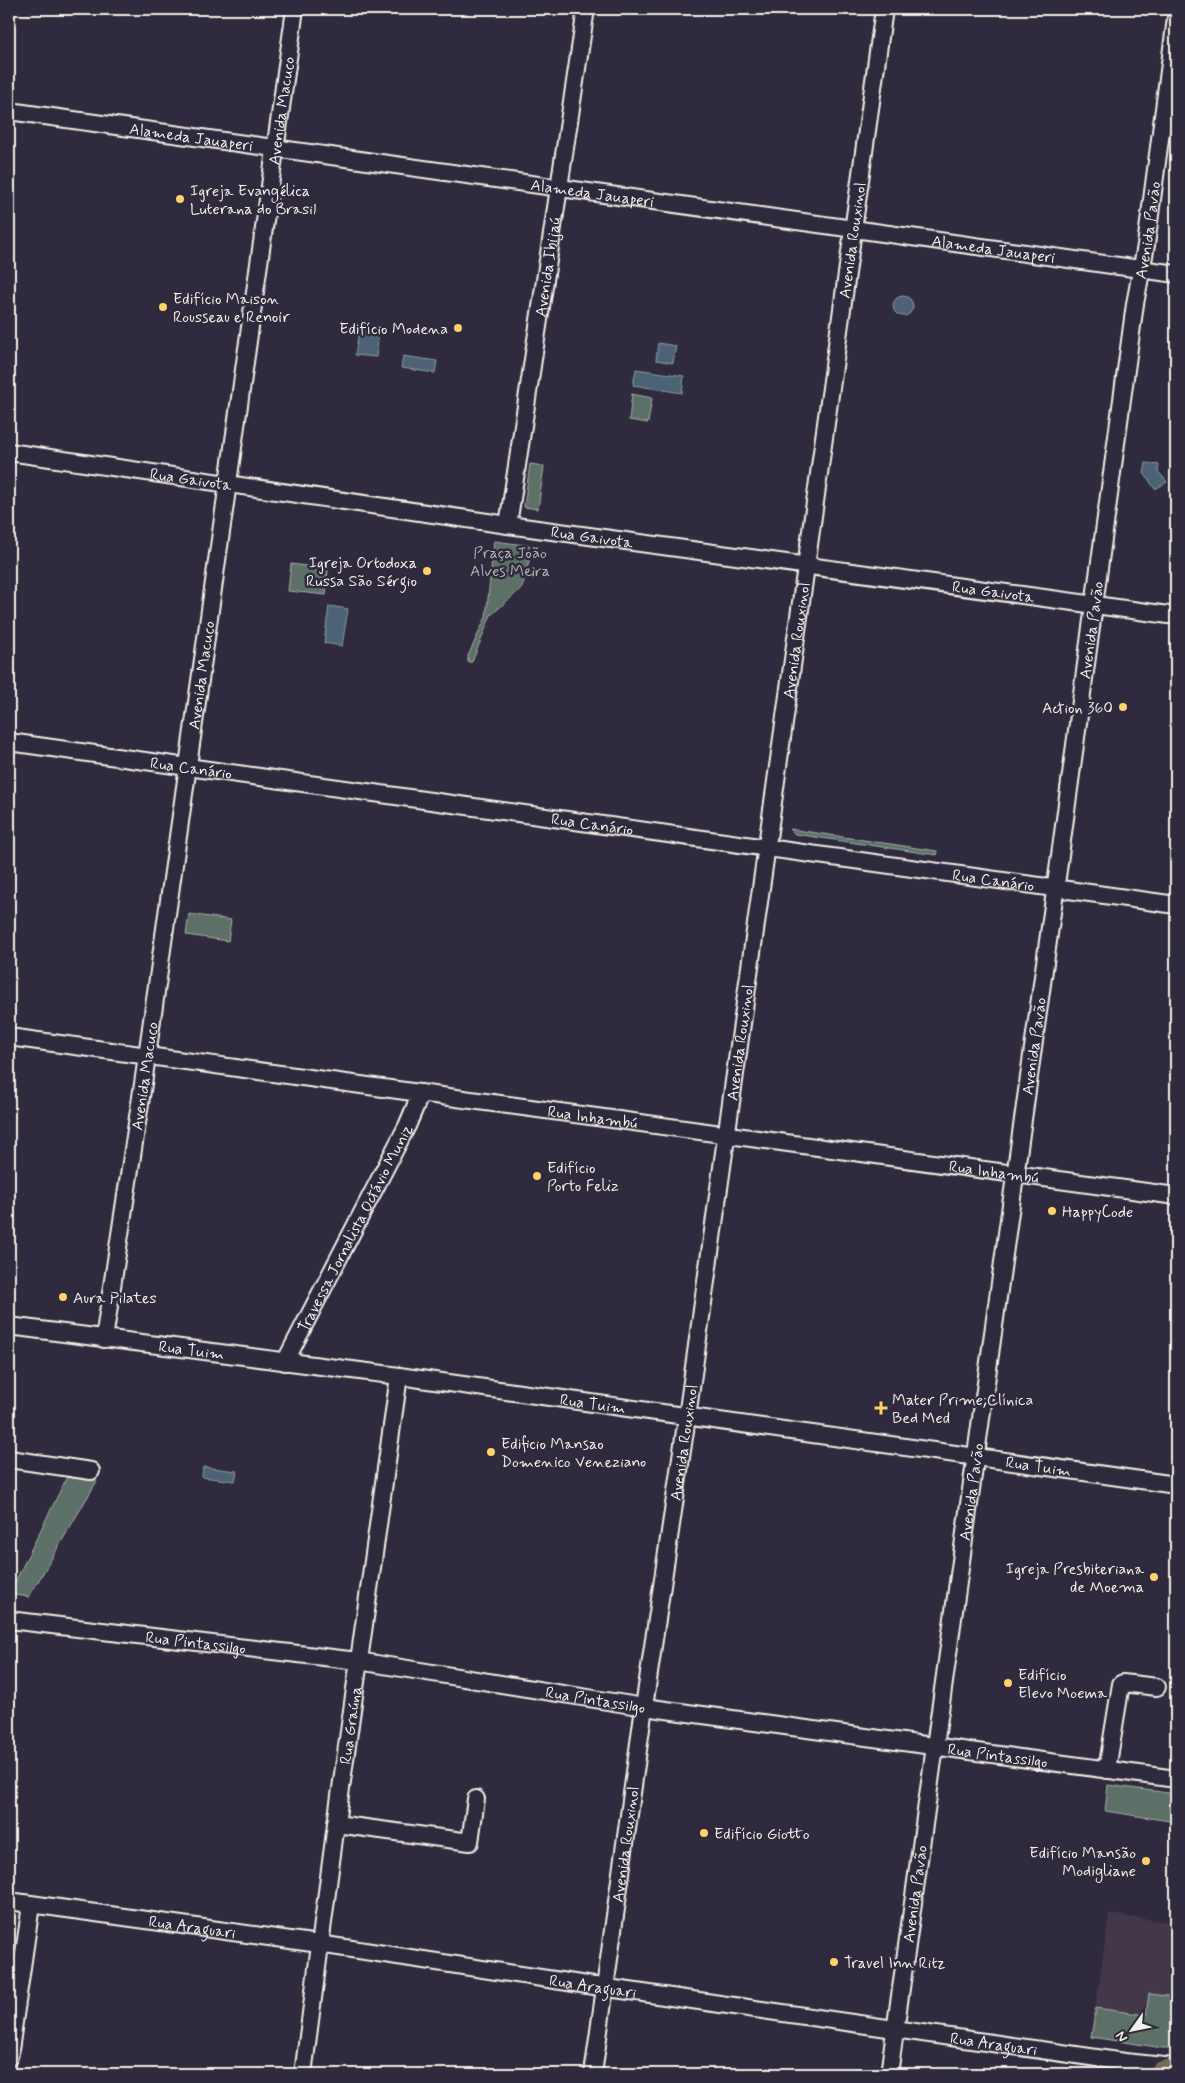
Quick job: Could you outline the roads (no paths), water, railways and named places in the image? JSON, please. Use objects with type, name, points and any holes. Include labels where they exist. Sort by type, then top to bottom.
[{"type":"main road","points":[[1163,2074],[1176,2071]]},
{"type":"street","name":"Avenida Macuco","points":[[104,1339],[147,1056],[229,485],[294,9]]},
{"type":"street","name":"Avenida Ibijaú","points":[[508,525],[586,9]]},
{"type":"street","name":"Avenida Rouxinol","points":[[593,2074],[884,9]]},
{"type":"street","name":"Avenida Pavão","points":[[889,2074],[1135,304],[1172,83],[1176,18]]},
{"type":"street","name":"Alameda Jauaperi","points":[[9,111],[1176,274]]},
{"type":"street","name":"Rua Gaivota","points":[[9,452],[508,525],[1176,616]]},
{"type":"street","name":"Rua Canário","points":[[9,742],[1176,905]]},
{"type":"street","name":"Rua Inhambú","points":[[9,1038],[421,1092],[1176,1196]]},
{"type":"street","name":"Travessa Jornalista Octávio Muniz","points":[[284,1362],[403,1135],[421,1092]]},
{"type":"street","name":"Rua Tuim","points":[[9,1326],[400,1376],[1176,1485]]},
{"type":"street","name":"Rua Graúna","points":[[303,2074],[358,1661],[400,1376]]},
{"type":"street","points":[[9,1459],[90,1471]]},
{"type":"street","name":"Rua Pintassilgo","points":[[12,1620],[358,1661],[644,1707],[1176,1780]]},
{"type":"street","points":[[1107,1770],[1121,1684],[1157,1686]]},
{"type":"street","points":[[336,1824],[470,1842],[476,1799]]},
{"type":"street","name":"Rua Araguari","points":[[9,1902],[319,1944],[1125,2062],[1176,2067]]},
{"type":"street","points":[[9,2056],[31,1905]]},
{"type":"water","points":[[903,296],[910,299],[913,306],[910,313],[903,316],[896,313],[893,306],[896,299]]},
{"type":"water","points":[[359,330],[379,333],[376,357],[355,355]]},
{"type":"water","points":[[658,343],[676,346],[673,363],[656,360]]},
{"type":"water","points":[[403,356],[437,361],[435,373],[401,368]]},
{"type":"water","points":[[636,369],[684,376],[682,393],[633,385]]},
{"type":"water","points":[[1146,463],[1159,465],[1158,471],[1167,482],[1155,489],[1144,473]]},
{"type":"water","points":[[329,606],[348,609],[342,646],[324,643]]},
{"type":"water","points":[[203,1467],[237,1471],[235,1481],[202,1477]]},
{"type":"place","name":"Igreja Evangélica Luterana do Brasil","points":[[180,199]]},
{"type":"place","name":"Edifício Maison Rousseau e Renoir","points":[[163,307]]},
{"type":"place","name":"Edifício Modena","points":[[458,328]]},
{"type":"place","name":"Igreja Ortodoxa Russa São Sérgio","points":[[427,571]]},
{"type":"place","name":"Action 360","points":[[1123,707]]},
{"type":"place","name":"Edifício Porto Feliz","points":[[537,1176]]},
{"type":"place","name":"HappyCode","points":[[1052,1211]]},
{"type":"place","name":"Aura Pilates","points":[[63,1297]]},
{"type":"place","name":"Mater Prime;Clínica Bed Med","points":[[881,1408]]},
{"type":"place","name":"Edificio Mansao Domenico Veneziano","points":[[491,1452]]},
{"type":"place","name":"Igreja Presbiteriana de Moema","points":[[1154,1577]]},
{"type":"place","name":"Edifício Elevo Moema","points":[[1008,1683]]},
{"type":"place","name":"Edifício Giotto","points":[[704,1833]]},
{"type":"place","name":"Edifício Mansão Modigliane","points":[[1146,1861]]},
{"type":"place","name":"Travel Inn Ritz","points":[[834,1962]]},
{"type":"park label","name":"Praça João Alves Meira","points":[[510,561]]}]
